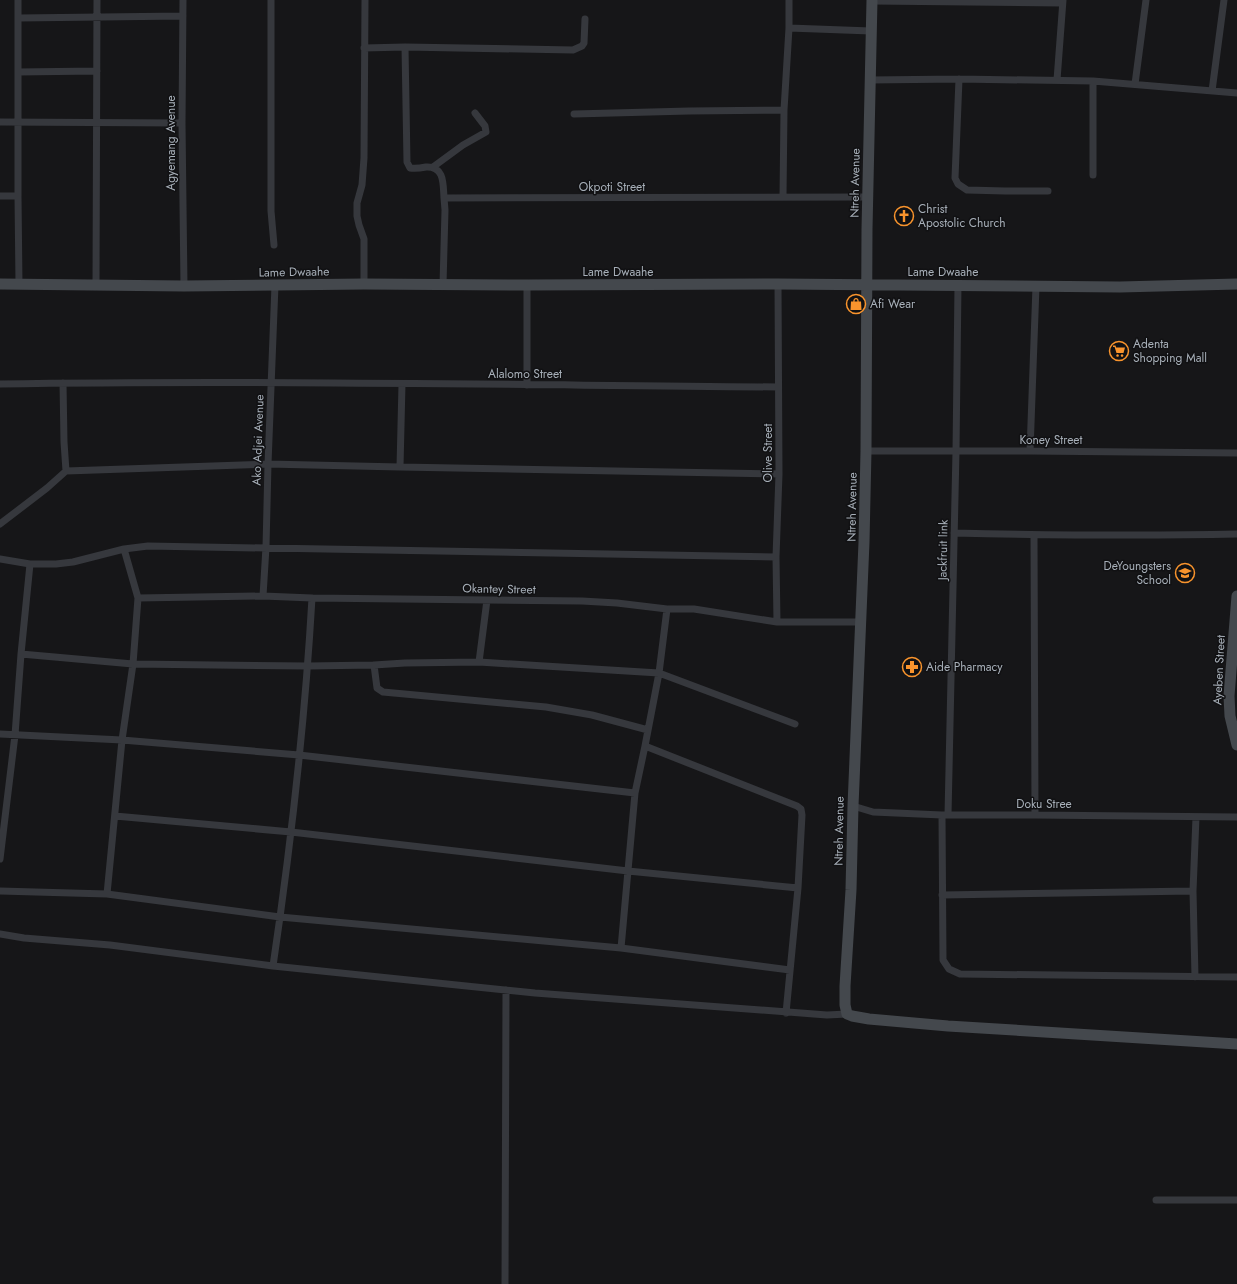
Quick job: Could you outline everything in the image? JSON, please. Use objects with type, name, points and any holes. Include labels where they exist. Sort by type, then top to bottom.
[{"type":"street","points":[[18,0],[19,284]]},
{"type":"street","points":[[96,285],[97,0]]},
{"type":"street","name":"Agyemang Avenue","points":[[183,0],[182,123],[184,286]]},
{"type":"street","points":[[271,0],[271,211],[274,245]]},
{"type":"street","points":[[364,284],[364,239],[357,216],[357,203],[362,185],[364,158],[365,0]]},
{"type":"street","points":[[783,197],[784,110],[789,28],[789,0]]},
{"type":"street","points":[[1135,84],[1146,0]]},
{"type":"street","points":[[1212,91],[1224,0]]},
{"type":"street","points":[[872,1],[1062,2],[1057,80]]},
{"type":"street","name":"Ntreh Avenue","points":[[847,1014],[845,1005],[845,986],[851,890],[864,542],[866,451],[867,197],[872,1]]},
{"type":"street","points":[[19,18],[183,16]]},
{"type":"street","points":[[364,48],[405,47],[573,50],[582,46],[584,43],[585,19]]},
{"type":"street","points":[[789,28],[872,31]]},
{"type":"street","points":[[405,47],[407,162],[410,168],[415,169],[432,167],[463,145],[486,132],[485,126],[474,113]]},
{"type":"street","points":[[18,72],[97,71]]},
{"type":"street","points":[[870,80],[959,78],[1093,81],[1237,93]]},
{"type":"street","points":[[959,78],[955,178],[958,184],[967,190],[1048,191]]},
{"type":"street","points":[[1093,81],[1093,175]]},
{"type":"street","points":[[574,114],[784,110]]},
{"type":"street","points":[[0,122],[182,123]]},
{"type":"street","points":[[432,167],[438,170],[442,178],[444,198],[443,285]]},
{"type":"street","points":[[0,196],[18,196]]},
{"type":"street","name":"Okpoti Street","points":[[444,198],[867,197]]},
{"type":"street","name":"Lame Dwaahe","points":[[0,284],[184,286],[364,284],[778,284],[1120,287],[1237,284]]},
{"type":"street","name":"Olive Street","points":[[776,622],[776,557],[780,474],[778,284]]},
{"type":"street","name":"Ako Adjei Avenue","points":[[263,596],[275,285]]},
{"type":"street","points":[[527,285],[527,385]]},
{"type":"street","name":"Jackfruit link","points":[[958,285],[954,533],[942,895],[943,960],[949,970],[960,974],[1237,977]]},
{"type":"street","points":[[1030,451],[1036,286]]},
{"type":"street","name":"Alalomo Street","points":[[0,384],[271,382],[778,388]]},
{"type":"street","points":[[63,383],[66,471]]},
{"type":"street","points":[[400,468],[402,384]]},
{"type":"street","name":"Koney Street","points":[[866,451],[1237,453]]},
{"type":"street","points":[[0,524],[47,488],[66,471],[268,464],[400,468],[780,474]]},
{"type":"street","points":[[954,533],[1139,536],[1237,534]]},
{"type":"street","points":[[1034,535],[1035,815]]},
{"type":"street","points":[[0,559],[30,564],[56,564],[73,562],[124,549],[148,546],[776,557]]},
{"type":"street","points":[[107,894],[116,816],[122,740],[133,664],[138,598],[124,549]]},
{"type":"street","points":[[0,859],[14,735],[30,564]]},
{"type":"street","name":"Okantey Street","points":[[138,598],[263,596],[312,598],[582,601],[667,609],[694,609],[776,622],[860,622]]},
{"type":"street","name":"Ayeben Street","points":[[1237,596],[1229,696],[1230,716],[1237,745]]},
{"type":"street","points":[[273,966],[291,832],[308,666],[312,598]]},
{"type":"street","points":[[479,662],[487,600]]},
{"type":"street","points":[[621,948],[635,793],[646,746],[659,672],[667,609]]},
{"type":"street","points":[[21,654],[133,664],[308,666],[479,662],[659,672],[795,724]]},
{"type":"street","points":[[374,665],[377,688],[383,692],[546,707],[592,715],[648,730]]},
{"type":"street","points":[[0,734],[122,740],[299,755],[635,793]]},
{"type":"street","points":[[646,746],[801,809],[802,815],[798,888],[786,1012]]},
{"type":"street","name":"Doku Stree","points":[[853,806],[873,812],[945,815],[1237,817]]},
{"type":"street","points":[[116,816],[291,832],[628,871],[798,888]]},
{"type":"street","points":[[1195,977],[1193,891],[1196,817]]},
{"type":"street","points":[[0,891],[107,894],[280,917],[621,948],[790,970]]},
{"type":"street","points":[[942,895],[1193,891]]},
{"type":"street","points":[[0,934],[24,938],[110,945],[273,966],[506,990],[827,1016],[847,1014],[869,1019],[948,1026],[1237,1044]]},
{"type":"street","points":[[505,1284],[506,990]]},
{"type":"street","points":[[1156,1200],[1237,1200]]},
{"type":"place","name":"Christ Apostolic Church","points":[[904,216]]},
{"type":"place","name":"Afi Wear","points":[[856,304]]},
{"type":"place","name":"Adenta Shopping Mall","points":[[1119,351]]},
{"type":"place","name":"DeYoungsters School","points":[[1185,573]]},
{"type":"place","name":"Aide Pharmacy","points":[[912,667]]}]
